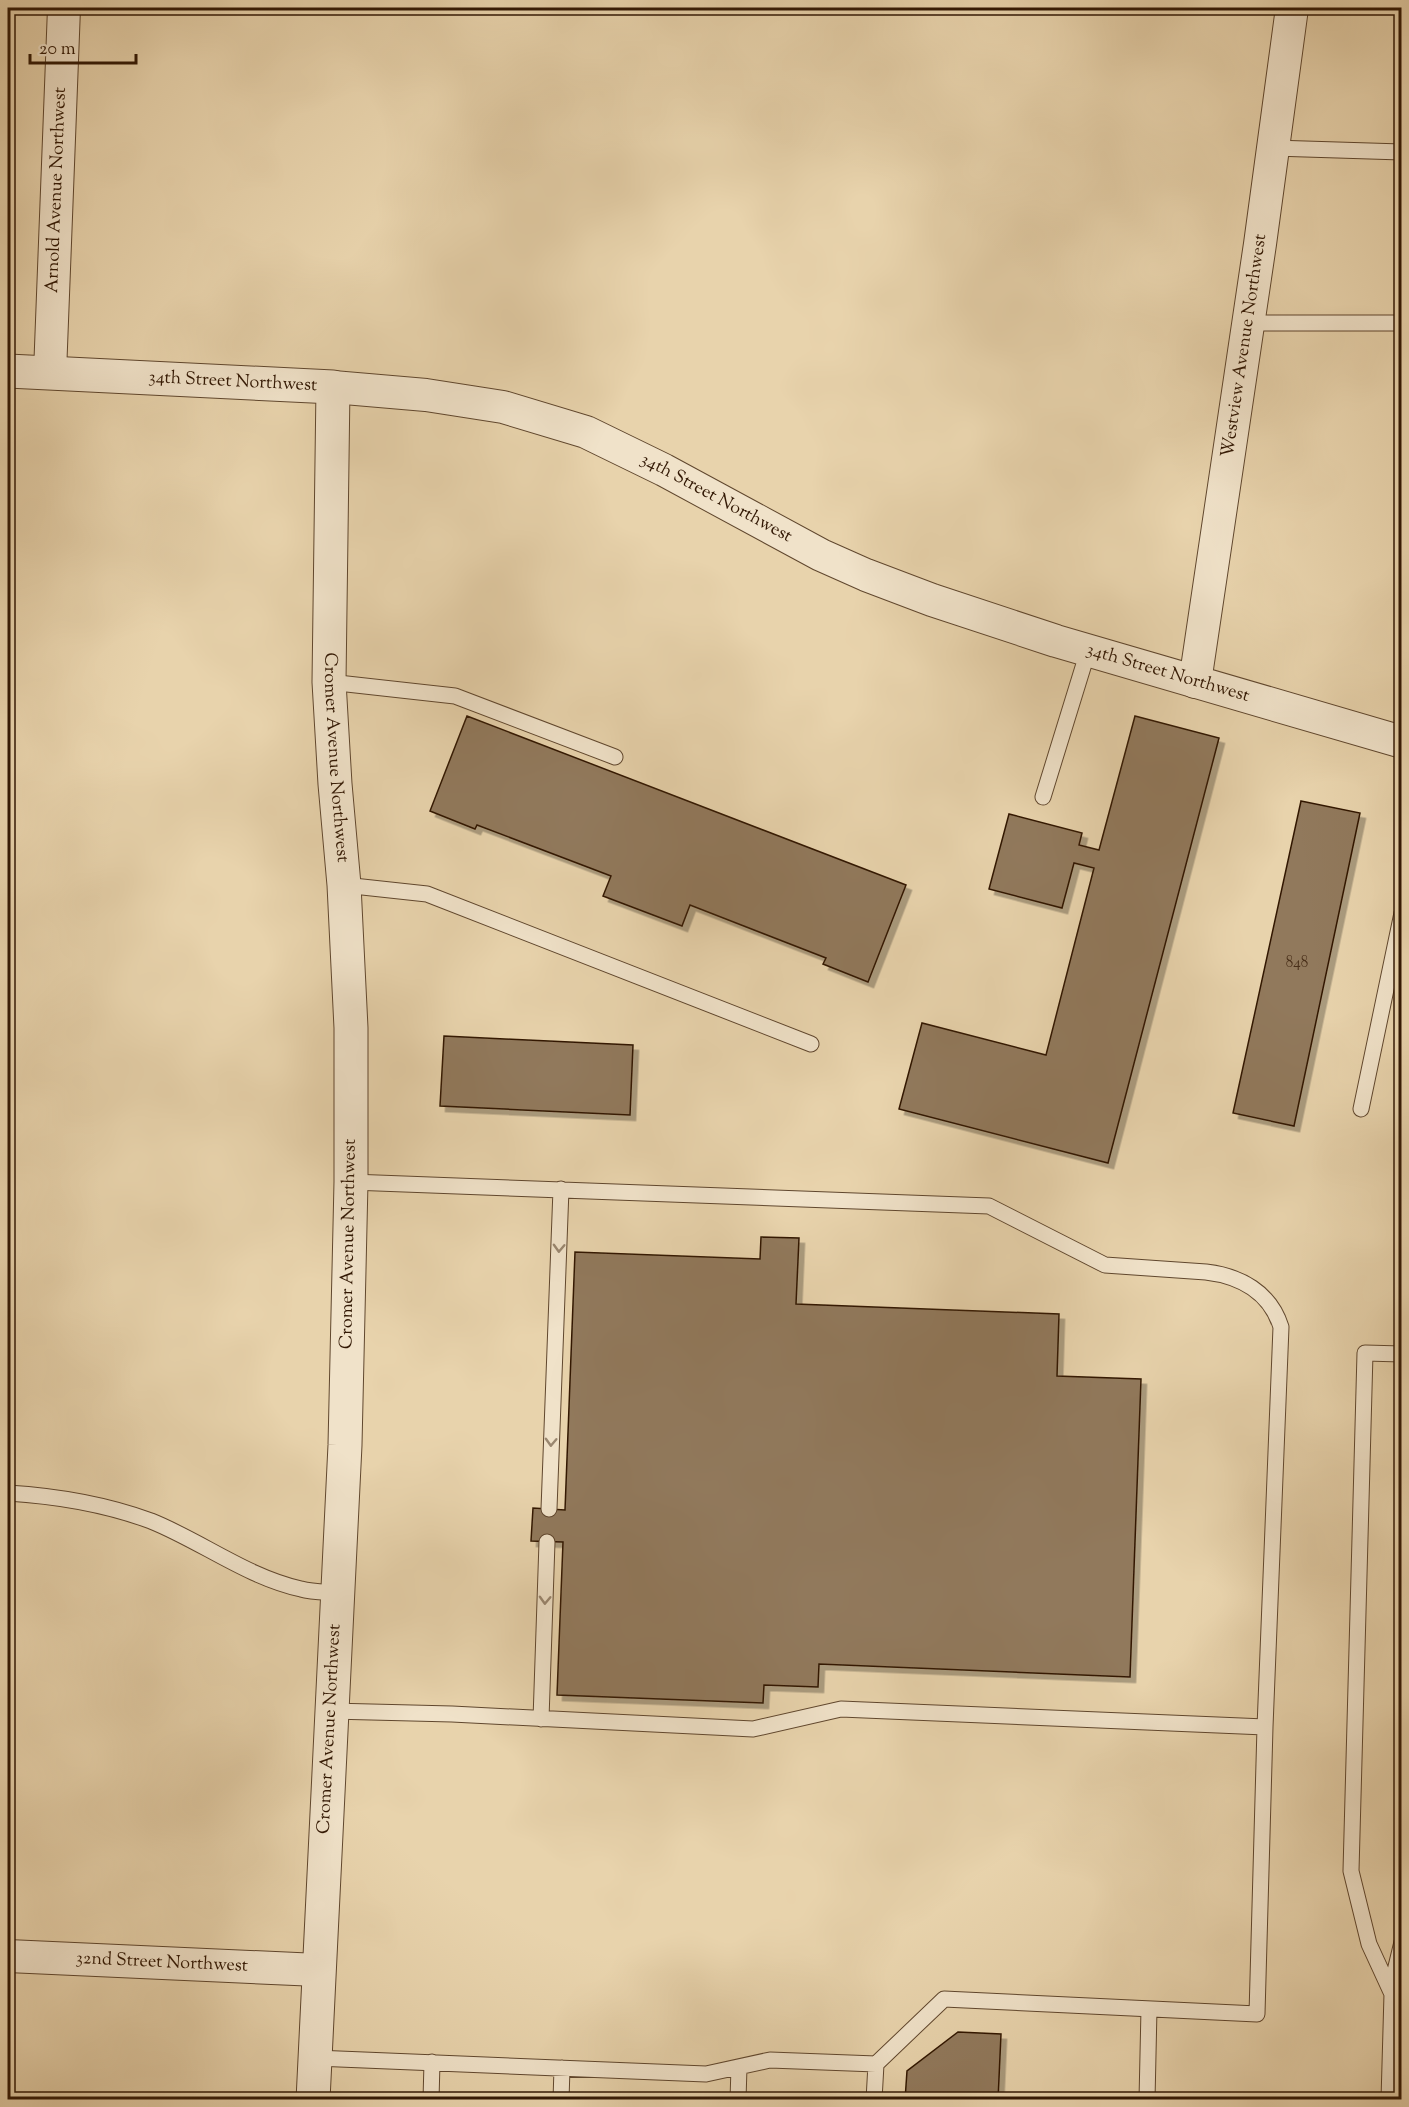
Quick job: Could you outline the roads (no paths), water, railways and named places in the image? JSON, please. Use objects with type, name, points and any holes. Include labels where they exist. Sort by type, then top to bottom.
[{"type":"street","name":"Arnold Avenue Northwest","points":[[50,373],[64,8]]},
{"type":"street","name":"Westview Avenue Northwest","points":[[1195,682],[1292,8]]},
{"type":"street","name":"34th Street Northwest","points":[[8,371],[333,387],[426,395],[503,406],[586,432],[664,470],[821,555],[866,575],[944,604],[1088,651],[1401,742]]},
{"type":"street","name":"Cromer Avenue Northwest","points":[[313,2100],[345,1445],[351,1182],[351,1029],[344,885],[329,682],[333,387]]},
{"type":"street","name":"32nd Street Northwest","points":[[8,1956],[318,1970]]},
{"type":"lane","points":[[1273,148],[1401,152]]},
{"type":"lane","points":[[1248,323],[1401,323]]},
{"type":"lane","points":[[1043,797],[1088,651]]},
{"type":"lane","points":[[329,682],[455,696],[615,757]]},
{"type":"lane","points":[[344,885],[427,894],[811,1044]]},
{"type":"lane","points":[[1361,1109],[1401,913]]},
{"type":"lane","points":[[351,1182],[989,1206],[1105,1264],[1219,1274],[1244,1282],[1272,1306],[1281,1327],[1265,1727],[1257,2014],[944,1999],[876,2064],[874,2100]]},
{"type":"lane","points":[[549,1509],[561,1189]]},
{"type":"lane","points":[[1392,1994],[1370,1944],[1351,1871],[1365,1353],[1401,1354]]},
{"type":"lane","points":[[8,1494],[46,1495],[100,1505],[151,1521],[267,1579],[301,1589],[337,1593]]},
{"type":"lane","points":[[541,1719],[548,1542]]},
{"type":"lane","points":[[331,1711],[753,1729],[842,1709],[1265,1727]]},
{"type":"lane","points":[[1389,2100],[1392,1994],[1398,1972],[1401,1942]]},
{"type":"lane","points":[[1147,2100],[1149,2009]]},
{"type":"lane","points":[[315,2058],[706,2074],[770,2060],[876,2064]]},
{"type":"lane","points":[[431,2100],[432,2062]]},
{"type":"lane","points":[[738,2100],[739,2067]]},
{"type":"lane","points":[[561,2100],[562,2068]]}]
